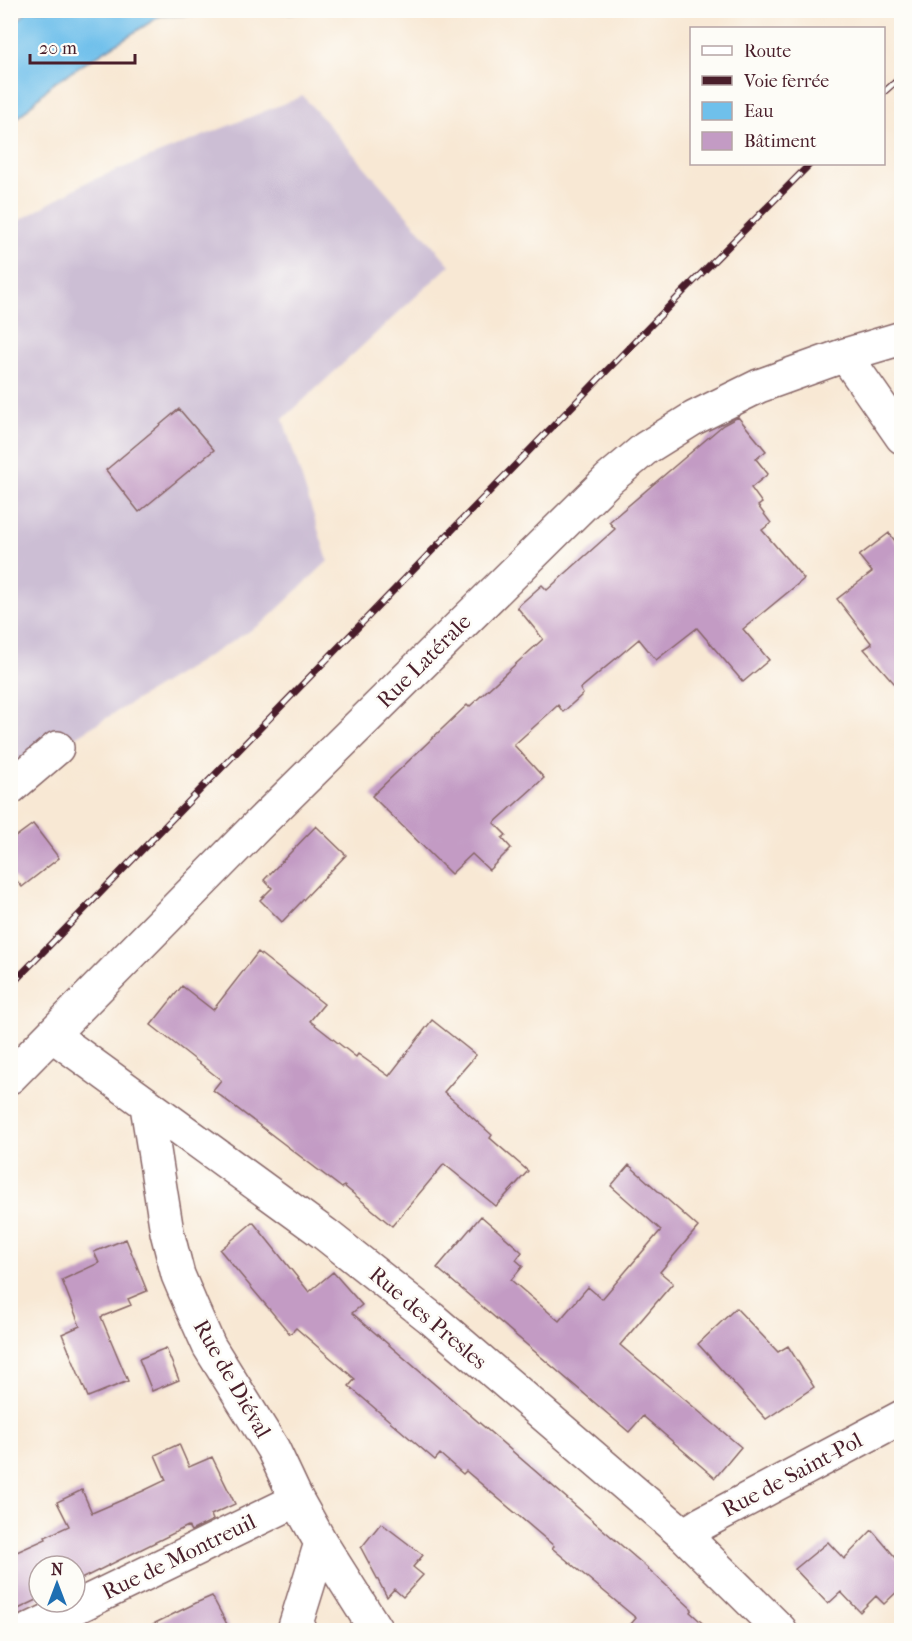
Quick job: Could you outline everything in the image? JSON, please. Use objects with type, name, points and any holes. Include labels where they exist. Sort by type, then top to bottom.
[{"type":"street","name":"Rue Latérale","points":[[10,1077],[255,827],[609,479],[646,448],[694,418],[759,386],[845,355],[902,338]]},
{"type":"street","points":[[845,355],[902,436]]},
{"type":"street","points":[[10,788],[57,748]]},
{"type":"street","name":"Rue des Presles","points":[[52,1035],[325,1234],[431,1318],[684,1535],[780,1630]]},
{"type":"street","name":"Rue de Diéval","points":[[147,1106],[167,1232],[178,1275],[209,1346],[273,1449],[297,1500],[321,1543],[376,1630]]},
{"type":"street","name":"Rue de Saint-Pol","points":[[684,1535],[902,1417]]},
{"type":"street","name":"Rue de Montreuil","points":[[29,1630],[297,1500]]},
{"type":"street","points":[[294,1630],[321,1543]]},
{"type":"shaded area","points":[[303,96],[450,265],[283,419],[328,561],[264,622],[57,748],[10,788],[10,226],[85,183]]},
{"type":"water","points":[[28,10],[356,11],[160,16],[52,84],[11,125],[11,28]]},
{"type":"building","points":[[179,409],[214,450],[139,512],[106,470]]},
{"type":"building","points":[[738,417],[766,451],[756,459],[768,474],[751,488],[762,503],[758,506],[771,523],[762,530],[804,579],[743,629],[769,660],[743,682],[697,628],[656,660],[639,639],[580,689],[583,694],[563,712],[558,705],[514,745],[544,778],[494,823],[506,835],[502,838],[511,848],[489,870],[472,854],[451,874],[372,796],[467,705],[469,707],[543,639],[517,607],[542,585],[547,590],[615,529],[609,522],[723,425]]},
{"type":"building","points":[[889,533],[902,550],[902,692],[864,649],[872,644],[837,599],[872,572],[859,556]]},
{"type":"building","points":[[33,824],[59,858],[22,887],[10,873],[10,841]]},
{"type":"building","points":[[316,826],[346,855],[282,922],[260,900],[272,888],[264,880]]},
{"type":"building","points":[[258,952],[324,1004],[310,1021],[356,1057],[358,1054],[389,1076],[432,1020],[476,1055],[444,1092],[492,1135],[490,1138],[528,1171],[496,1206],[444,1164],[392,1226],[344,1186],[342,1188],[213,1090],[221,1080],[151,1025],[182,986],[213,1010]]},
{"type":"building","points":[[629,1165],[698,1227],[660,1272],[673,1283],[620,1345],[741,1447],[715,1478],[643,1416],[629,1432],[437,1268],[481,1216],[522,1252],[516,1260],[523,1266],[511,1280],[559,1321],[588,1287],[602,1299],[661,1230],[611,1186]]},
{"type":"building","points":[[253,1222],[309,1292],[333,1272],[362,1305],[352,1313],[643,1564],[692,1609],[690,1612],[710,1630],[626,1630],[636,1618],[552,1548],[554,1546],[466,1471],[463,1474],[440,1454],[435,1460],[349,1386],[355,1379],[296,1328],[290,1334],[220,1250]]},
{"type":"building","points":[[126,1239],[147,1291],[128,1299],[131,1305],[101,1317],[128,1381],[88,1397],[62,1334],[80,1326],[62,1280],[99,1263],[94,1252]]},
{"type":"building","points":[[736,1308],[778,1352],[788,1346],[814,1387],[766,1419],[698,1344]]},
{"type":"building","points":[[166,1348],[179,1380],[152,1391],[139,1359]]},
{"type":"building","points":[[179,1444],[189,1467],[212,1457],[235,1504],[211,1515],[213,1520],[191,1531],[188,1526],[87,1576],[87,1554],[27,1554],[27,1605],[10,1613],[10,1555],[69,1526],[57,1502],[82,1490],[92,1513],[166,1480],[155,1455]]},
{"type":"building","points":[[381,1523],[423,1555],[413,1567],[423,1575],[403,1597],[394,1589],[387,1597],[361,1548]]},
{"type":"building","points":[[872,1530],[902,1565],[902,1587],[884,1604],[876,1596],[860,1612],[841,1592],[828,1604],[795,1569],[828,1542],[844,1559]]},
{"type":"building","points":[[212,1596],[230,1630],[141,1630],[198,1602]]},
{"type":"railway","points":[[885,91],[902,76]]},
{"type":"railway","points":[[10,986],[809,165]]}]
